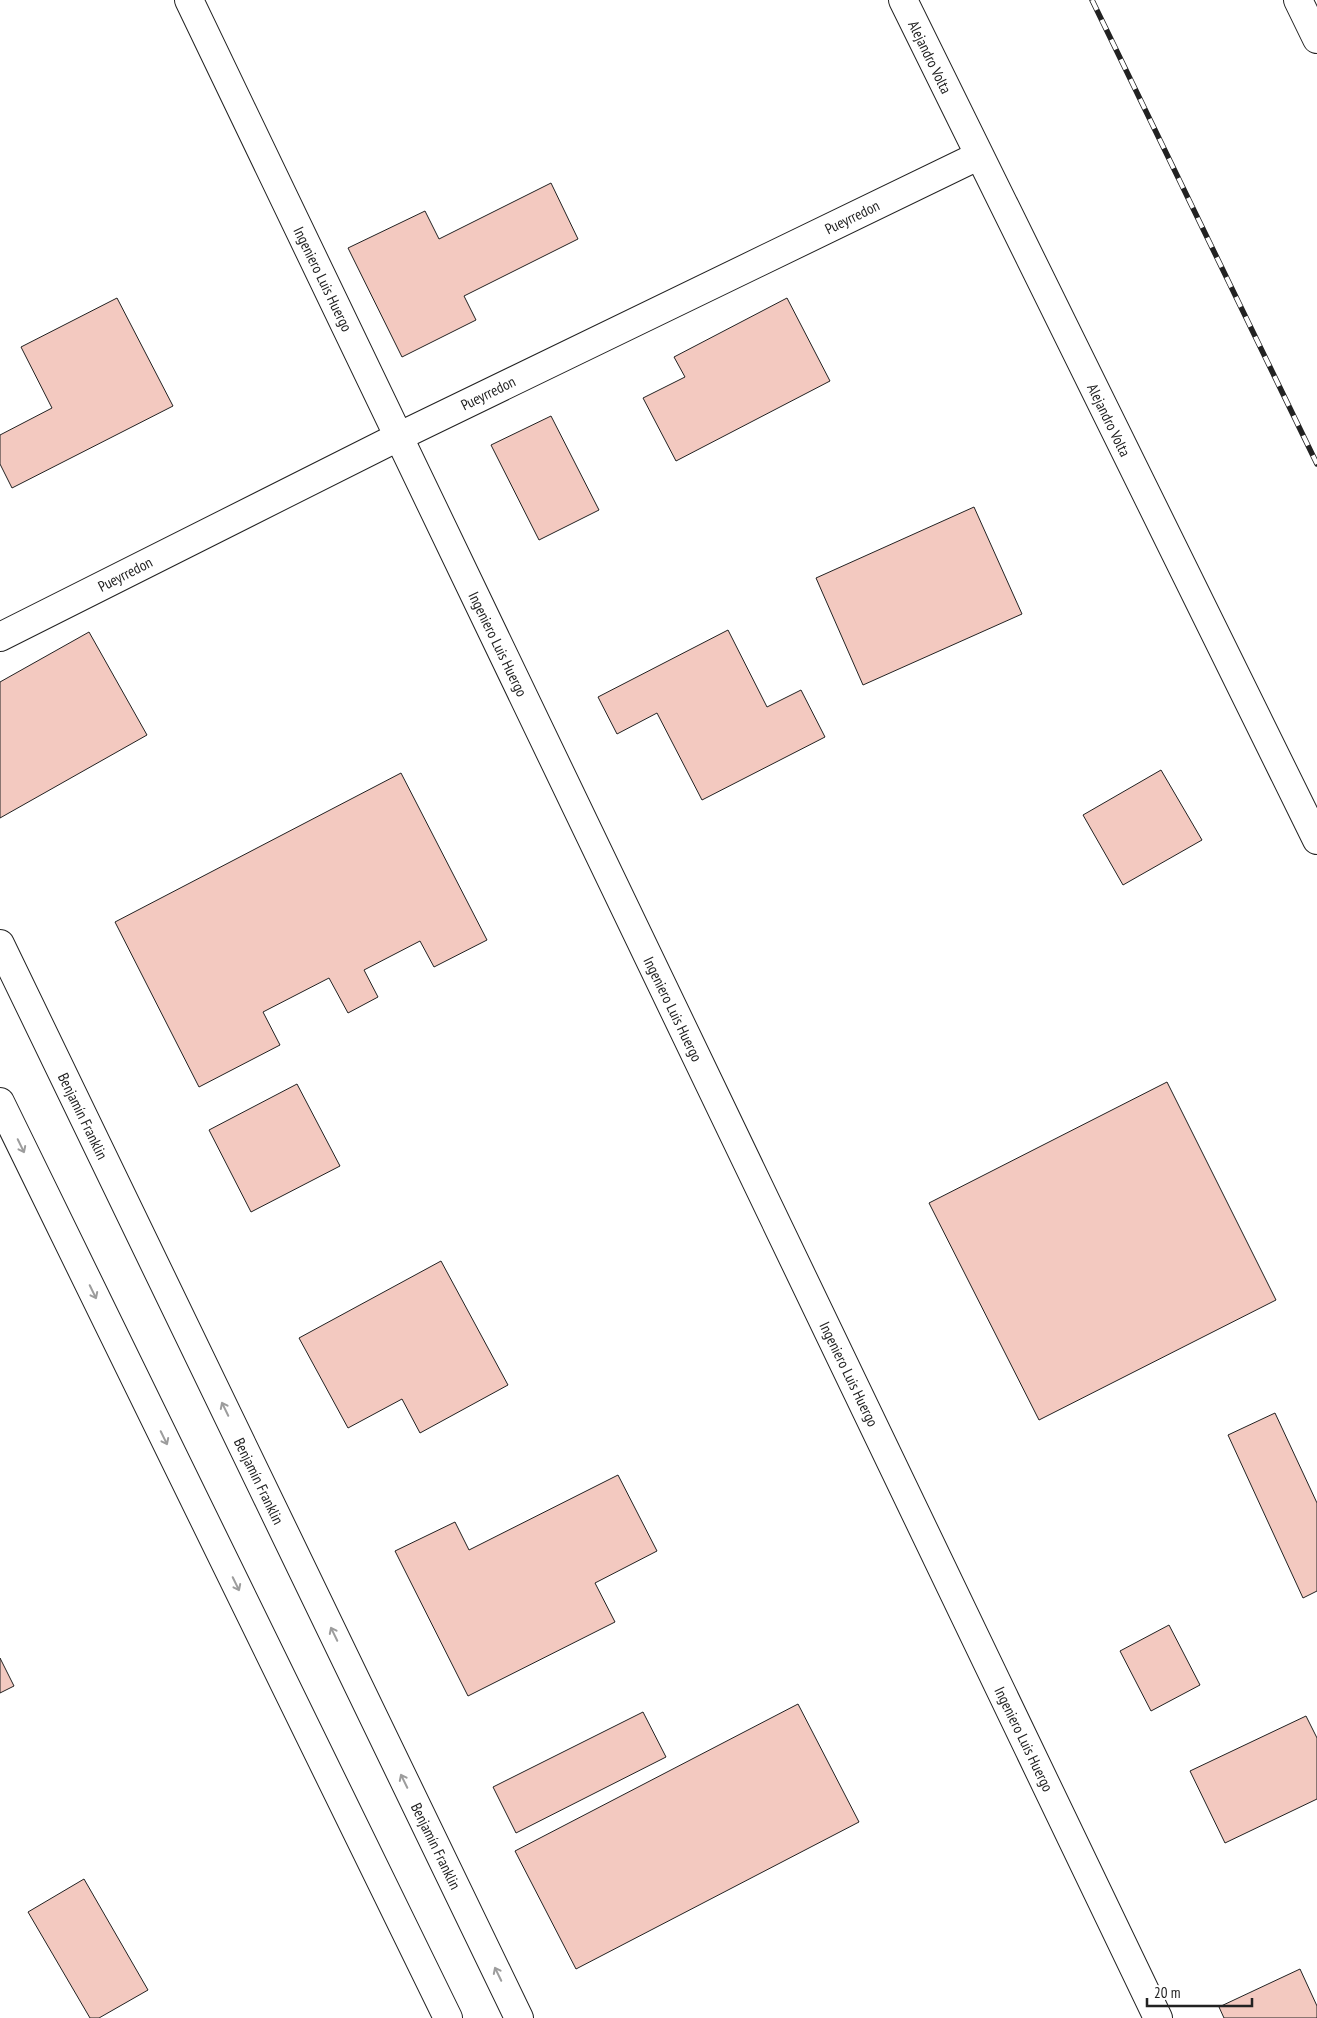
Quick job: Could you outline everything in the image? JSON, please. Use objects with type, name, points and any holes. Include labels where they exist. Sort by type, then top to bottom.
[{"type":"street","name":"Ingeniero Luis Huergo","points":[[189,0],[1158,2018]]},
{"type":"street","name":"Alejandro Volta","points":[[903,0],[978,156],[1317,840]]},
{"type":"street","points":[[1298,0],[1317,40]]},
{"type":"street","name":"Pueyrredon","points":[[0,637],[398,437],[978,156]]},
{"type":"street","name":"Benjamín Franklin","points":[[0,944],[519,2018]]},
{"type":"street","points":[[0,1102],[448,2018]]},
{"type":"building","points":[[551,183],[578,239],[464,296],[476,320],[402,357],[348,248],[425,211],[439,239]]},
{"type":"building","points":[[117,298],[173,406],[12,488],[0,464],[0,435],[52,408],[21,347]]},
{"type":"building","points":[[787,298],[830,381],[676,461],[643,398],[685,377],[674,357]]},
{"type":"building","points":[[551,416],[599,510],[539,540],[491,445]]},
{"type":"building","points":[[974,507],[1022,614],[863,685],[816,578]]},
{"type":"building","points":[[728,630],[767,707],[801,690],[825,737],[702,800],[657,713],[617,734],[598,697]]},
{"type":"building","points":[[89,632],[147,735],[0,818],[0,682]]},
{"type":"building","points":[[1161,770],[1202,840],[1123,885],[1083,815]]},
{"type":"building","points":[[401,773],[487,940],[434,967],[420,941],[364,970],[378,997],[348,1013],[329,978],[263,1012],[280,1045],[199,1087],[115,922]]},
{"type":"building","points":[[1167,1082],[1276,1300],[1039,1420],[929,1203]]},
{"type":"building","points":[[297,1084],[340,1166],[251,1212],[209,1130]]},
{"type":"building","points":[[441,1261],[508,1385],[420,1433],[402,1399],[348,1428],[299,1338]]},
{"type":"building","points":[[1275,1413],[1317,1503],[1317,1591],[1303,1598],[1228,1435]]},
{"type":"building","points":[[618,1475],[657,1551],[595,1583],[615,1622],[468,1696],[395,1551],[455,1522],[469,1550]]},
{"type":"building","points":[[1169,1625],[1200,1685],[1151,1711],[1120,1651]]},
{"type":"building","points":[[0,1658],[14,1686],[0,1693]]},
{"type":"building","points":[[798,1704],[859,1822],[576,1969],[515,1851]]},
{"type":"building","points":[[643,1712],[666,1757],[516,1833],[493,1787]]},
{"type":"building","points":[[1306,1716],[1317,1738],[1317,1799],[1225,1843],[1190,1771]]},
{"type":"building","points":[[84,1879],[148,1990],[99,2018],[90,2018],[28,1912]]},
{"type":"building","points":[[1300,1969],[1317,2006],[1317,2018],[1224,2018],[1219,2007]]},
{"type":"railway","points":[[1092,0],[1317,464]]}]
